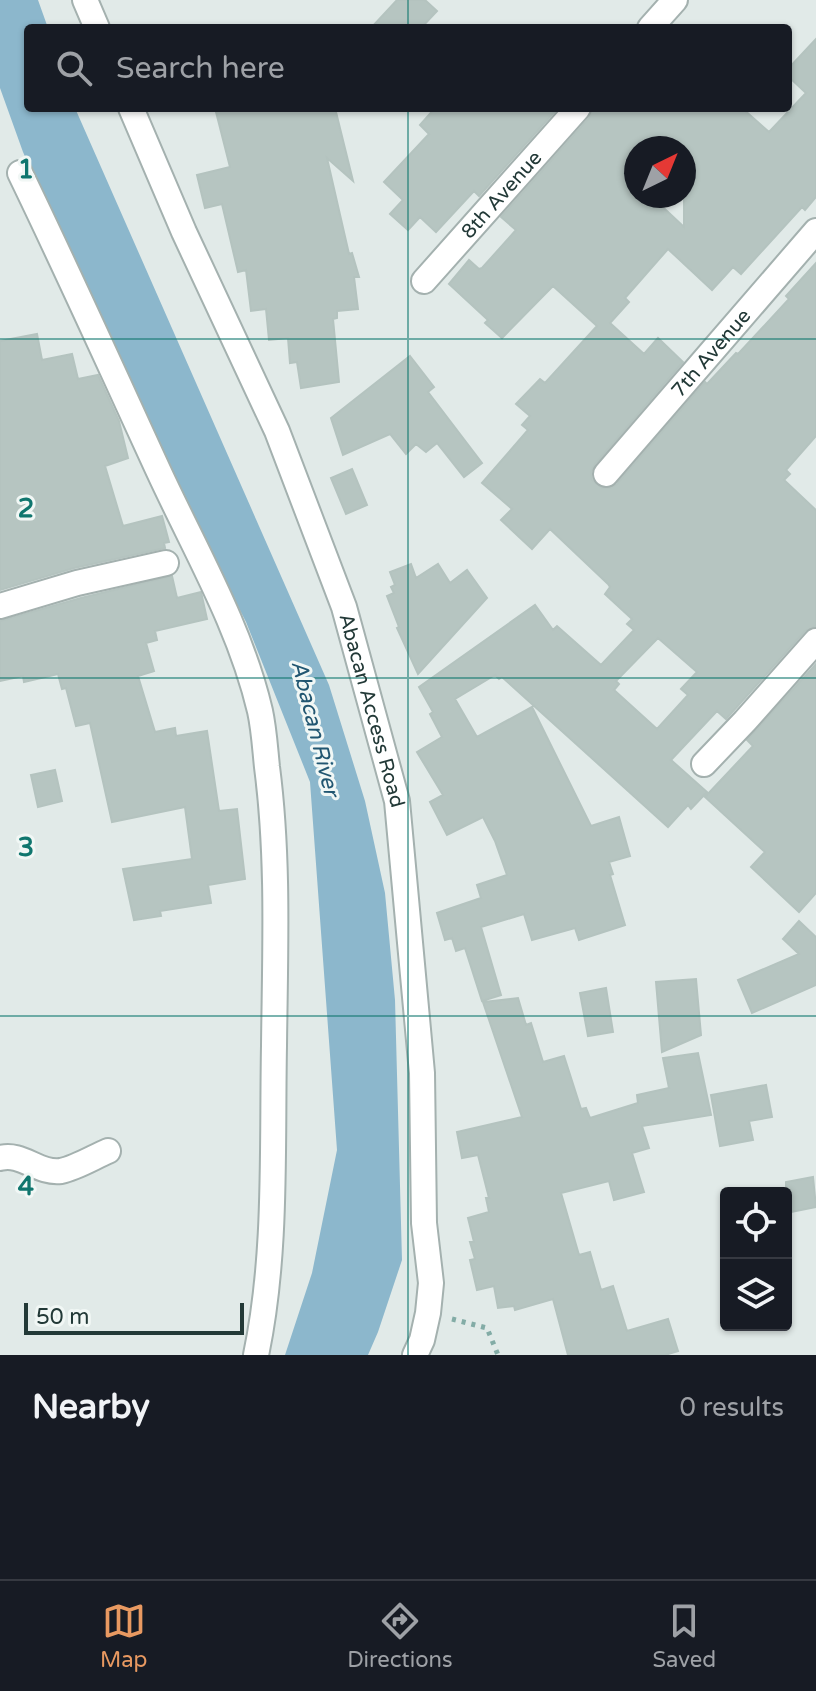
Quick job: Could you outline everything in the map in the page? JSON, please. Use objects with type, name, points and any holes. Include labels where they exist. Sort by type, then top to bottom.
[{"type":"street","points":[[85,0],[95,24]]},
{"type":"street","points":[[654,24],[675,0]]},
{"type":"street","name":"Abacan Access Road","points":[[133,112],[184,232],[277,431],[344,607],[397,801],[422,1073],[424,1223],[431,1283],[428,1313],[415,1355]]},
{"type":"street","name":"8th Avenue","points":[[424,281],[574,112]]},
{"type":"street","points":[[20,173],[93,324],[160,474],[204,561],[241,650],[261,713],[273,812],[276,912],[271,1217],[262,1327],[256,1355]]},
{"type":"street","name":"7th Avenue","points":[[606,474],[816,231]]},
{"type":"street","points":[[0,606],[77,583],[166,563]]},
{"type":"street","points":[[704,764],[816,641]]},
{"type":"street","points":[[0,1158],[7,1156],[24,1160],[38,1169],[61,1171],[108,1151]]},
{"type":"path","points":[[428,1313],[487,1328],[498,1355]]},
{"type":"water","name":"Abacan River","points":[[0,0],[38,0],[47,24],[24,24],[24,112],[77,112],[329,685],[365,801],[385,893],[395,1000],[402,1260],[368,1355],[285,1355],[312,1273],[337,1150],[310,782],[246,622],[130,395],[23,152],[0,88]]},
{"type":"building","points":[[397,0],[425,0],[437,11],[425,24],[375,24]]},
{"type":"building","points":[[816,39],[816,197],[805,210],[802,207],[741,274],[733,267],[712,290],[668,249],[625,298],[629,302],[610,323],[644,354],[658,338],[683,362],[591,472],[592,480],[602,488],[617,484],[705,382],[707,384],[738,354],[789,299],[786,296],[816,263],[816,436],[786,470],[790,474],[784,480],[816,510],[816,626],[805,631],[726,719],[717,711],[671,760],[707,792],[691,809],[688,805],[668,827],[502,677],[499,679],[495,675],[455,699],[477,737],[532,707],[591,826],[619,817],[630,856],[609,862],[625,925],[579,940],[575,928],[532,940],[524,914],[481,927],[501,995],[482,1001],[465,948],[456,951],[452,938],[445,940],[437,913],[481,898],[477,885],[507,875],[483,817],[447,835],[430,802],[443,795],[417,752],[442,737],[419,687],[535,605],[553,630],[557,626],[601,665],[634,630],[627,624],[632,619],[605,594],[610,587],[608,584],[550,529],[532,549],[501,520],[512,509],[482,483],[528,430],[522,425],[530,416],[516,404],[540,379],[545,383],[597,326],[553,286],[502,338],[485,323],[488,320],[449,284],[469,260],[479,269],[482,268],[516,230],[501,217],[591,112],[746,112],[769,132],[788,112],[792,112],[792,108],[806,93],[792,80],[792,65]],"holes":[[[658,638],[697,672],[681,689],[688,695],[657,729],[614,690],[619,684],[616,681]]]},
{"type":"building","points":[[216,112],[336,112],[353,181],[327,158],[349,254],[352,253],[359,277],[354,277],[358,309],[337,311],[337,318],[333,319],[339,382],[301,388],[297,362],[290,363],[288,338],[269,340],[266,309],[251,311],[246,270],[238,272],[222,204],[205,208],[197,175],[230,167]]},
{"type":"building","points":[[431,112],[554,112],[479,196],[474,191],[436,232],[420,217],[408,230],[390,214],[403,200],[384,182],[429,134],[420,125]]},
{"type":"building","points":[[37,334],[42,360],[72,354],[78,379],[98,375],[119,421],[128,458],[105,466],[123,526],[162,516],[169,542],[164,543],[165,548],[74,568],[0,590],[0,341]]},
{"type":"building","points":[[410,356],[434,387],[428,392],[482,463],[464,477],[437,443],[426,452],[416,444],[406,454],[390,434],[343,455],[331,418]]},
{"type":"building","points":[[352,469],[367,505],[346,514],[331,478]]},
{"type":"building","points":[[411,564],[416,578],[438,564],[450,583],[467,570],[487,598],[418,674],[397,628],[387,596],[394,593],[391,587],[395,585],[390,572]]},
{"type":"building","points":[[172,576],[177,598],[201,592],[207,619],[155,631],[157,640],[146,643],[154,671],[138,676],[155,732],[175,728],[176,736],[207,731],[219,811],[237,809],[245,879],[208,885],[211,903],[160,911],[161,916],[134,920],[123,869],[192,859],[185,807],[112,822],[90,723],[76,726],[66,688],[62,689],[58,674],[24,682],[23,676],[0,681],[0,621]]},
{"type":"building","points":[[816,664],[816,893],[799,912],[751,867],[765,852],[705,797],[753,746],[747,740]]},
{"type":"building","points":[[55,770],[62,801],[38,807],[31,775]]},
{"type":"building","points":[[799,921],[816,937],[816,985],[752,1013],[738,980],[799,954],[783,939]]},
{"type":"building","points":[[696,979],[701,1035],[662,1052],[656,982]]},
{"type":"building","points":[[606,988],[613,1032],[588,1036],[580,993]]},
{"type":"building","points":[[518,998],[526,1025],[531,1023],[543,1062],[564,1056],[581,1109],[586,1108],[590,1118],[638,1103],[637,1095],[669,1088],[663,1058],[698,1053],[711,1115],[642,1126],[649,1148],[632,1153],[644,1192],[614,1200],[609,1181],[561,1193],[579,1255],[590,1252],[601,1290],[613,1286],[627,1331],[668,1319],[678,1351],[665,1355],[568,1355],[553,1299],[515,1310],[514,1306],[498,1308],[494,1286],[477,1290],[470,1260],[475,1259],[468,1218],[489,1212],[486,1198],[489,1198],[478,1155],[462,1158],[457,1132],[522,1117],[483,1002]]},
{"type":"building","points":[[766,1085],[772,1117],[749,1121],[753,1140],[720,1146],[711,1095]]},
{"type":"building","points":[[813,1177],[816,1207],[792,1212],[792,1187],[786,1187],[786,1182]]}]
